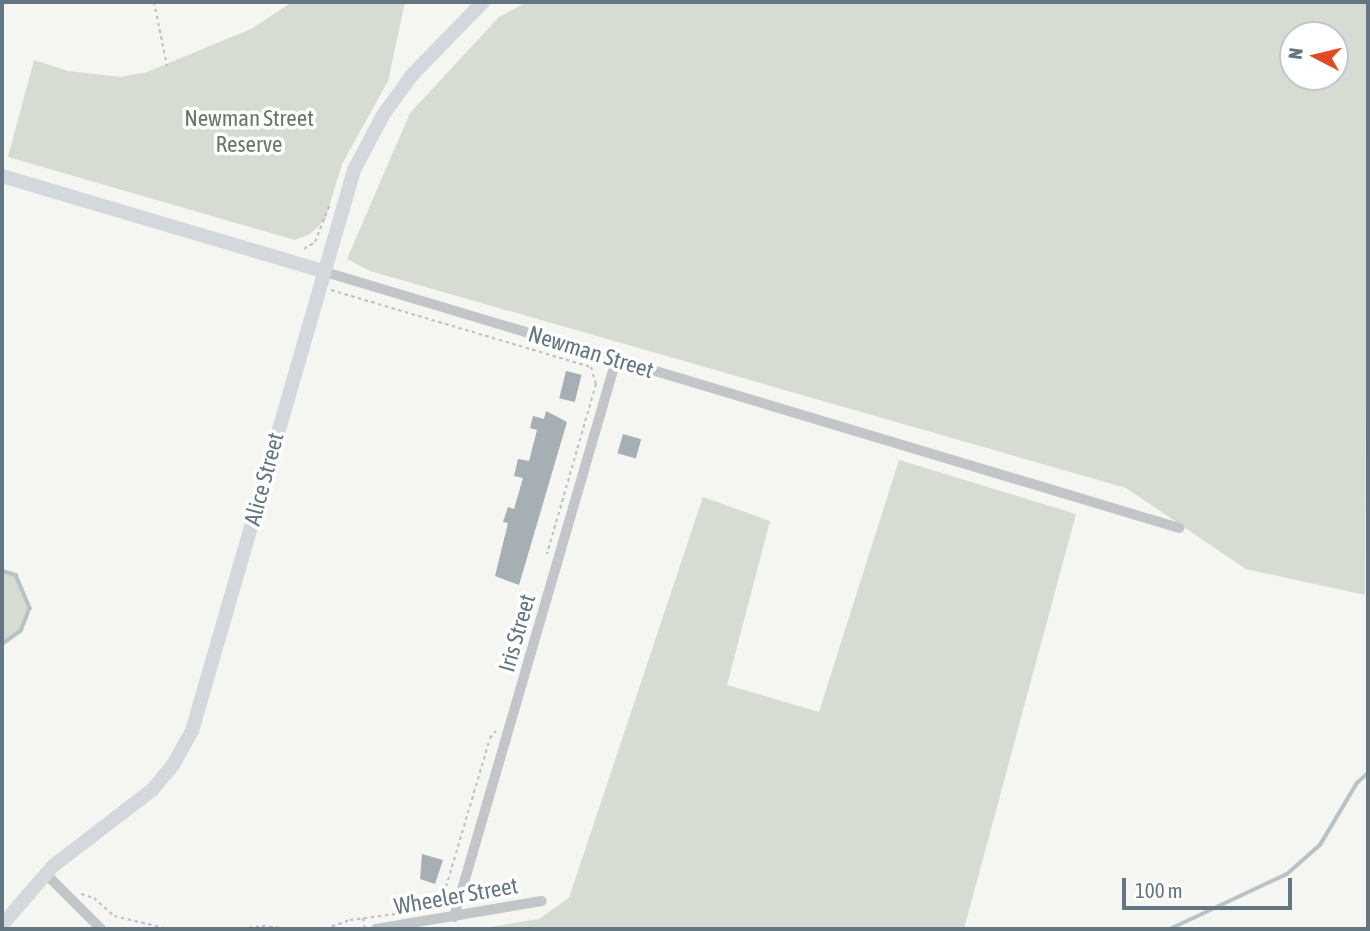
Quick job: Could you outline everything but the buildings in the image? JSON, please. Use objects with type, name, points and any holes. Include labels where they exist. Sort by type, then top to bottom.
[{"type":"street","name":"Alice Street","points":[[2,925],[46,874],[152,790],[173,765],[192,732],[315,294],[354,170],[383,115],[412,75],[484,2]]},
{"type":"street","name":"Newman Street","points":[[2,176],[1179,528]]},
{"type":"street","name":"Iris Street","points":[[454,917],[617,360]]},
{"type":"street","points":[[46,874],[101,929]]},
{"type":"street","name":"Wheeler Street","points":[[376,929],[542,901]]},
{"type":"path","points":[[154,2],[167,66]]},
{"type":"path","points":[[315,294],[331,290],[591,367],[596,384],[547,556]]},
{"type":"path","points":[[431,909],[446,899],[490,738],[498,729]]},
{"type":"path","points":[[70,898],[74,893],[89,896],[111,915],[169,929]]},
{"type":"path","points":[[324,929],[363,918],[417,911]]},
{"type":"path","points":[[363,918],[365,929]]},
{"type":"path","points":[[235,929],[262,926],[289,929]]},
{"type":"path","points":[[211,929],[219,929]]},
{"type":"green space","name":"Newman Street Reserve","points":[[292,2],[405,2],[388,81],[342,164],[325,220],[310,234],[295,240],[8,157],[34,60],[68,71],[121,77],[147,72],[251,29]]},
{"type":"green space","points":[[527,2],[1368,2],[1365,595],[1246,569],[1126,488],[370,271],[347,259],[410,113],[499,17]]},
{"type":"green space","points":[[899,460],[1076,514],[964,929],[478,929],[539,919],[569,898],[703,497],[770,521],[727,685],[819,712]]},
{"type":"green space","points":[[2,571],[16,575],[30,608],[21,631],[2,645]]},
{"type":"waterway","points":[[2,571],[16,575],[30,608],[21,631],[2,645]]},
{"type":"waterway","points":[[1170,929],[1287,874],[1320,845],[1357,783],[1368,773]]}]
